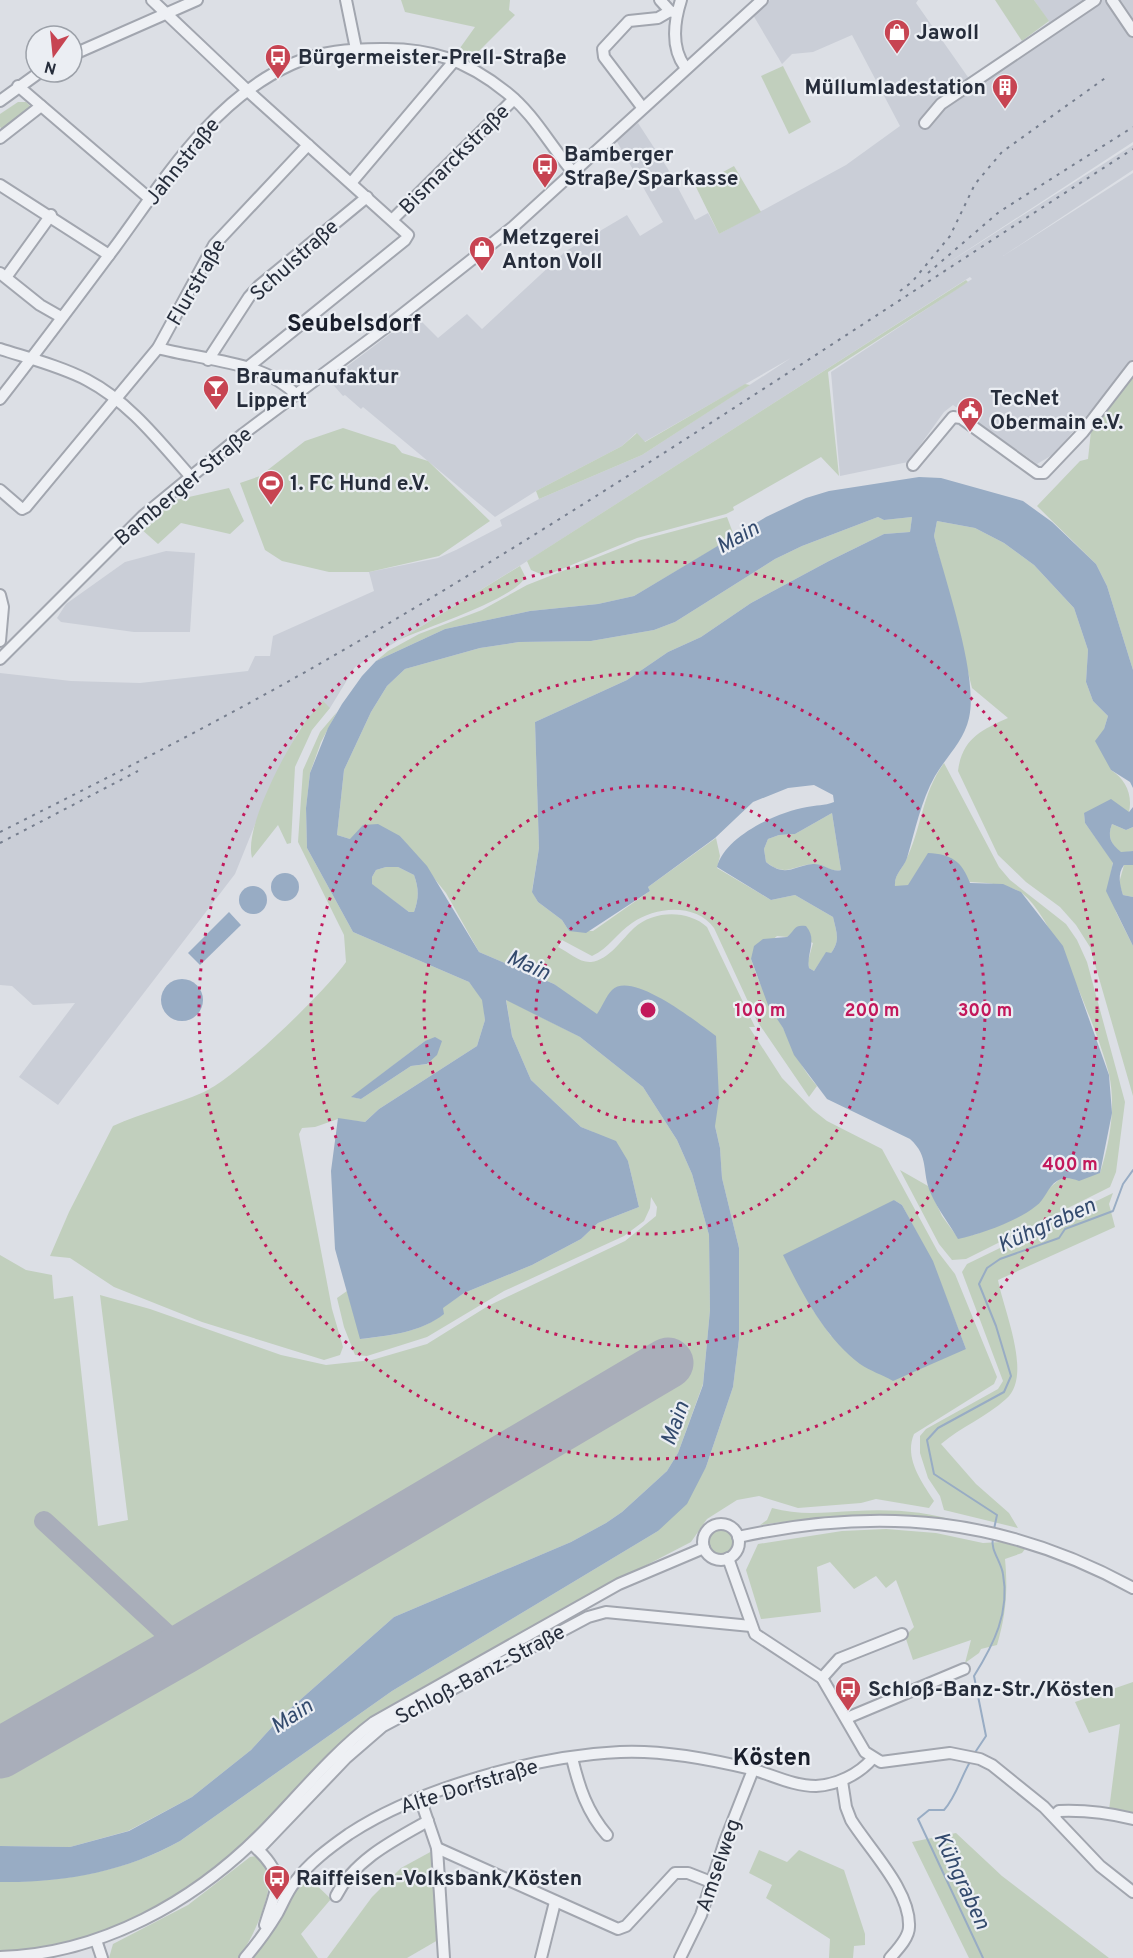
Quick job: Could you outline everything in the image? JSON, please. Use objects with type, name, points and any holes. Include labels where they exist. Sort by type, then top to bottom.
[{"type":"street","points":[[152,0],[163,13],[249,92],[393,219],[408,235],[405,240],[247,368]]},
{"type":"street","points":[[84,49],[197,0]]},
{"type":"street","points":[[346,0],[356,49]]},
{"type":"street","points":[[660,0],[673,12],[675,47],[685,67]]},
{"type":"street","points":[[642,107],[604,57],[603,49],[629,21],[658,18],[673,12],[681,0]]},
{"type":"street","name":"Bamberger Straße","points":[[2,654],[132,526],[190,476],[459,271],[513,227],[685,67],[762,0]]},
{"type":"street","points":[[925,123],[941,104],[1095,0]]},
{"type":"street","points":[[1112,0],[1133,31]]},
{"type":"street","name":"Jahnstraße","points":[[0,399],[207,126],[249,92],[290,64],[308,57],[356,49],[424,51],[455,60],[514,99],[529,112],[572,171]]},
{"type":"street","points":[[351,183],[455,60]]},
{"type":"street","points":[[0,101],[24,82]]},
{"type":"street","points":[[18,86],[150,199]]},
{"type":"street","name":"Bismarckstraße","points":[[393,219],[514,99]]},
{"type":"street","points":[[0,138],[41,106]]},
{"type":"street","name":"Flurstraße","points":[[0,490],[18,507],[22,509],[26,507],[158,348],[214,245],[308,145]]},
{"type":"street","points":[[0,185],[51,215],[109,255]]},
{"type":"street","name":"Schulstraße","points":[[208,360],[259,286],[367,197]]},
{"type":"street","points":[[51,215],[3,274],[23,293],[61,317]]},
{"type":"street","points":[[158,348],[247,368],[284,381],[296,394]]},
{"type":"street","points":[[0,349],[87,380],[115,399],[155,435],[190,476]]},
{"type":"street","points":[[913,465],[953,417],[961,418],[1037,473],[1044,473],[1081,435],[1133,367]]},
{"type":"street","points":[[0,595],[3,607],[0,641]]},
{"type":"street","points":[[738,1537],[794,1525],[858,1520],[927,1522],[980,1530],[1078,1560],[1133,1588]]},
{"type":"street","points":[[718,1524],[733,1528],[738,1537],[738,1547],[728,1558],[716,1559],[704,1548],[705,1532],[718,1524]]},
{"type":"street","points":[[0,1957],[46,1953],[96,1940],[137,1923],[188,1895],[255,1846],[342,1750],[374,1722],[619,1584],[704,1548]]},
{"type":"street","points":[[728,1558],[751,1626],[760,1639],[822,1678],[865,1752],[872,1759],[893,1762],[922,1755],[962,1754],[980,1759],[1006,1775],[1054,1816],[1100,1866],[1133,1892]]},
{"type":"street","name":"Schloß-Banz-Straße","points":[[255,1846],[346,1758],[383,1726],[588,1617],[606,1612],[751,1626]]},
{"type":"street","points":[[822,1678],[839,1659],[902,1634]]},
{"type":"street","points":[[847,1718],[964,1669]]},
{"type":"street","name":"Alte Dorfstraße","points":[[245,1958],[277,1913],[296,1880],[327,1850],[376,1818],[420,1798],[515,1768],[572,1758],[637,1752],[753,1770],[801,1785],[819,1786],[842,1781],[872,1759]]},
{"type":"street","points":[[572,1758],[579,1786],[590,1814],[607,1835]]},
{"type":"street","name":"Amselweg","points":[[680,1958],[701,1915],[753,1770]]},
{"type":"street","points":[[842,1781],[846,1807],[851,1820],[899,1890],[905,1905],[910,1928],[890,1958]]},
{"type":"street","points":[[420,1798],[437,1848],[444,1958]]},
{"type":"street","points":[[1054,1816],[1059,1811],[1070,1810],[1110,1813],[1133,1819]]},
{"type":"street","points":[[336,1896],[349,1875],[383,1846],[428,1821]]},
{"type":"street","points":[[255,1846],[275,1868],[277,1875],[261,1937]]},
{"type":"street","points":[[437,1848],[621,1930],[675,1873],[688,1873],[711,1882]]},
{"type":"street","points":[[541,1958],[555,1902]]},
{"type":"street","points":[[96,1940],[102,1958]]},
{"type":"shaded area","points":[[770,0],[918,0],[916,3],[970,80],[1049,22],[1034,0],[1133,0],[1133,142],[937,270],[1133,145],[1133,170],[1003,256],[1133,173],[1133,361],[1054,454],[1037,464],[953,405],[944,412],[908,462],[840,476],[831,372],[972,279],[970,277],[521,565],[355,667],[330,708],[300,728],[273,780],[235,874],[58,1105],[19,1077],[75,1003],[33,1005],[12,986],[0,985],[0,673],[71,681],[140,683],[248,671],[255,656],[270,656],[273,636],[374,591],[369,572],[438,558],[456,550],[502,526],[500,520],[539,499],[642,455],[791,358],[644,442],[636,433],[622,446],[536,491],[495,517],[363,407],[361,409],[345,395],[343,396],[329,380],[415,315],[438,338],[467,314],[482,329],[566,251],[627,215],[640,236],[663,222],[616,140],[638,123],[668,169],[695,220],[708,213],[719,234],[846,165],[900,126],[852,35],[813,52],[792,54],[782,64],[753,15]]},
{"type":"shaded area","points":[[166,551],[195,553],[190,632],[134,632],[61,622],[57,618],[66,604],[125,562]]},
{"type":"green space","points":[[401,0],[510,0],[509,10],[515,15],[468,62],[455,55],[475,27],[405,12]]},
{"type":"green space","points":[[995,0],[1034,0],[1049,21],[1022,41]]},
{"type":"green space","points":[[783,66],[811,122],[789,134],[761,76]]},
{"type":"green space","points":[[18,102],[26,102],[32,108],[3,130],[0,127],[0,114]]},
{"type":"green space","points":[[734,166],[761,212],[719,234],[696,187]]},
{"type":"green space","points":[[966,280],[968,282],[828,372],[839,476],[821,457],[733,507],[734,510],[726,514],[637,538],[552,573],[543,575],[531,570],[527,561]]},
{"type":"green space","points":[[1133,376],[1133,670],[1107,586],[1096,564],[1037,506],[1080,461],[1088,459],[1091,431]]},
{"type":"green space","points":[[745,384],[750,385],[642,455],[539,499],[536,491],[622,446],[637,433],[645,442]]},
{"type":"green space","points":[[343,428],[395,445],[402,453],[428,461],[490,521],[439,556],[369,572],[329,572],[282,561],[265,550],[240,483],[260,476],[305,441]]},
{"type":"green space","points":[[229,488],[244,521],[230,534],[181,523],[158,544],[140,528],[159,514],[171,501]]},
{"type":"green space","points":[[727,517],[733,533],[737,535],[634,596],[598,604],[530,611],[445,629],[376,661],[388,651],[419,634],[482,610],[527,585],[641,540]]},
{"type":"green space","points":[[878,517],[884,520],[912,517],[910,532],[884,534],[829,561],[751,603],[701,637],[668,652],[627,680],[535,722],[539,848],[532,891],[538,902],[562,920],[569,931],[593,931],[650,891],[648,887],[716,838],[720,856],[717,868],[771,900],[795,895],[833,917],[837,935],[836,944],[831,953],[826,953],[814,971],[809,968],[808,961],[813,943],[791,934],[787,937],[777,936],[751,959],[757,977],[801,1064],[817,1086],[809,1097],[757,1021],[714,928],[697,914],[675,910],[652,913],[642,917],[592,956],[562,940],[558,947],[578,959],[591,962],[604,957],[634,928],[651,918],[671,914],[699,921],[707,927],[755,1027],[749,1027],[782,1078],[827,1121],[882,1149],[938,1252],[955,1274],[997,1377],[994,1384],[914,1434],[911,1452],[915,1469],[934,1501],[929,1508],[876,1499],[861,1503],[798,1508],[759,1496],[737,1500],[707,1519],[691,1542],[585,1597],[368,1720],[232,1853],[173,1896],[142,1914],[110,1928],[76,1939],[0,1952],[0,1882],[47,1880],[115,1868],[159,1852],[180,1841],[392,1691],[658,1531],[706,1467],[733,1387],[739,1339],[739,1248],[722,1178],[720,1148],[715,1126],[554,984],[479,952],[446,893],[400,836],[350,839],[337,835],[344,770],[371,712],[387,686],[405,669],[480,648],[519,642],[591,641],[654,630],[675,622],[775,559],[802,546]],"holes":[[[894,1200],[902,1205],[932,1261],[966,1349],[831,1336],[813,1310]]]},
{"type":"green space","points":[[937,521],[975,528],[1004,543],[1034,565],[1074,608],[1088,650],[1086,682],[1093,701],[1108,716],[1104,729],[1111,770],[1124,782],[1130,799],[1129,812],[1084,813],[1085,823],[1113,862],[1109,884],[1116,912],[1133,946],[1133,1096],[1090,947],[1076,925],[1060,907],[1026,882],[998,855],[958,771],[960,760],[968,743],[989,727],[1008,718],[972,688],[934,536]]},
{"type":"green space","points":[[520,566],[525,576],[507,593],[469,612],[399,640]]},
{"type":"green space","points":[[323,701],[330,708],[312,730],[295,767],[291,843],[287,844],[278,825],[252,858],[251,845],[254,829],[267,792],[302,726]]},
{"type":"green space","points":[[337,712],[321,742],[310,773],[306,808],[307,848],[353,932],[469,982],[483,1000],[485,1020],[477,1046],[379,1109],[365,1122],[338,1119],[315,1127],[302,1128],[299,1134],[332,1309],[343,1347],[340,1355],[324,1360],[202,1322],[114,1287],[70,1258],[50,1256],[69,1212],[113,1126],[193,1097],[219,1083],[279,1033],[346,962],[344,935],[298,842],[303,770],[320,732]],"holes":[[[425,1041],[428,1064],[411,1066],[361,1099],[352,1097]]]},
{"type":"green space","points":[[944,763],[999,867],[1010,880],[1066,924],[1077,940],[1087,962],[1125,1102],[1116,1172],[1110,1187],[966,1259],[952,1260],[939,1244],[900,1170],[928,1186],[942,1216],[958,1238],[977,1234],[1014,1218],[1060,1179],[1100,1173],[1107,1149],[1112,1099],[1104,1056],[1085,1005],[1059,948],[1032,903],[1020,892],[1008,887],[977,882],[895,887],[896,876],[911,850],[931,787]]},
{"type":"green space","points":[[832,813],[841,870],[813,864],[784,870],[766,862],[764,849],[768,839],[779,835],[795,834]]},
{"type":"green space","points":[[1112,824],[1126,830],[1133,827],[1133,851],[1121,853],[1115,846],[1110,837]]},
{"type":"green space","points":[[1124,865],[1133,865],[1133,897],[1123,895],[1119,883]]},
{"type":"green space","points":[[398,867],[414,875],[418,894],[414,912],[409,912],[372,885],[372,877],[376,870]]},
{"type":"green space","points":[[506,999],[580,1037],[643,1087],[677,1140],[692,1174],[709,1235],[710,1310],[703,1384],[678,1453],[667,1471],[622,1512],[606,1523],[571,1542],[394,1617],[283,1715],[251,1750],[192,1797],[128,1831],[70,1847],[0,1846],[0,1255],[26,1270],[52,1275],[54,1299],[73,1296],[98,1526],[128,1520],[100,1295],[150,1309],[281,1355],[326,1365],[372,1360],[427,1344],[488,1306],[625,1241],[656,1216],[657,1207],[651,1197],[650,1208],[644,1221],[624,1236],[504,1291],[427,1337],[367,1356],[355,1355],[344,1327],[337,1298],[347,1291],[361,1339],[415,1329],[435,1320],[443,1314],[442,1308],[464,1293],[532,1265],[581,1239],[598,1223],[639,1207],[628,1161],[593,1132],[581,1127],[531,1080],[512,1036]]},
{"type":"green space","points":[[1113,1193],[1109,1204],[1115,1227],[998,1280],[1017,1360],[1014,1389],[1006,1399],[941,1444],[976,1484],[1009,1513],[1018,1528],[944,1510],[940,1496],[928,1478],[920,1453],[920,1436],[926,1429],[998,1389],[1003,1381],[962,1272],[967,1264]]},
{"type":"green space","points":[[772,1508],[803,1513],[895,1511],[934,1515],[959,1522],[909,1517],[859,1517],[810,1519],[760,1525],[767,1520]]},
{"type":"green space","points":[[720,1528],[730,1532],[734,1542],[730,1552],[720,1556],[710,1552],[706,1542],[710,1532]]},
{"type":"green space","points":[[886,1529],[936,1533],[983,1543],[1001,1542],[1025,1549],[1022,1553],[1005,1559],[1006,1602],[997,1645],[981,1649],[965,1663],[971,1640],[913,1660],[905,1636],[914,1627],[896,1580],[886,1588],[876,1576],[854,1589],[830,1562],[817,1567],[821,1612],[761,1619],[746,1570],[758,1544],[842,1531]]},
{"type":"green space","points":[[1133,1682],[1133,1814],[1109,1810],[1120,1724],[1089,1733],[1075,1702]]},
{"type":"green space","points":[[956,1833],[1002,1876],[1109,1958],[969,1958],[912,1842]]},
{"type":"green space","points":[[434,1850],[438,1940],[407,1958],[327,1958],[372,1897],[401,1868]]},
{"type":"green space","points":[[759,1850],[787,1862],[799,1850],[844,1870],[865,1934],[865,1945],[854,1946],[853,1958],[829,1958],[830,1939],[766,1898],[772,1885],[749,1873]]},
{"type":"green space","points":[[256,1856],[271,1872],[269,1884],[260,1917],[239,1958],[109,1958],[113,1944],[188,1905],[250,1857]]},
{"type":"green space","points":[[306,1875],[331,1899],[301,1934],[318,1958],[254,1958],[252,1955]]},
{"type":"water","name":"Main","points":[[919,477],[941,478],[1023,501],[1052,522],[1096,564],[1107,586],[1133,670],[1133,788],[1130,782],[1111,770],[1095,741],[1104,729],[1108,716],[1093,701],[1086,682],[1088,650],[1074,608],[1034,565],[1004,543],[975,528],[937,521],[934,536],[959,628],[969,678],[971,700],[969,718],[959,741],[930,786],[907,858],[895,882],[895,886],[908,885],[928,853],[949,857],[959,864],[970,883],[1003,884],[1021,892],[1063,946],[1109,1075],[1112,1113],[1100,1173],[1079,1181],[1062,1178],[1051,1186],[1039,1203],[1028,1212],[1009,1222],[958,1239],[931,1194],[923,1159],[910,1139],[827,1099],[794,1055],[783,1028],[768,1005],[751,959],[754,946],[763,939],[787,937],[796,927],[806,926],[811,936],[809,968],[814,971],[826,952],[831,953],[836,944],[837,935],[833,917],[795,895],[771,900],[717,867],[730,845],[754,827],[781,814],[834,802],[833,795],[814,785],[788,788],[753,802],[715,838],[648,887],[650,891],[586,933],[569,931],[562,920],[538,902],[532,892],[539,848],[535,722],[627,680],[668,652],[701,637],[751,603],[829,561],[884,534],[910,532],[912,517],[884,520],[878,517],[802,546],[775,559],[675,622],[654,630],[591,641],[519,642],[480,648],[405,669],[387,686],[371,712],[344,770],[337,835],[350,839],[363,825],[378,824],[400,836],[427,866],[479,952],[554,984],[597,1014],[612,990],[621,986],[649,992],[680,1010],[716,1036],[719,1099],[715,1126],[720,1148],[722,1178],[739,1248],[739,1339],[733,1387],[706,1467],[687,1504],[658,1531],[392,1691],[180,1841],[159,1852],[115,1868],[70,1878],[0,1882],[0,1846],[70,1847],[129,1831],[192,1797],[251,1750],[283,1715],[394,1617],[571,1542],[606,1523],[622,1512],[667,1471],[678,1453],[703,1385],[710,1310],[709,1235],[692,1174],[677,1140],[643,1087],[580,1037],[506,1000],[512,1036],[531,1080],[581,1127],[616,1141],[628,1161],[639,1207],[598,1223],[581,1239],[532,1265],[464,1293],[443,1308],[444,1314],[426,1325],[393,1335],[360,1339],[335,1249],[331,1171],[338,1118],[365,1122],[379,1109],[477,1046],[485,1020],[482,1000],[469,982],[353,932],[307,848],[306,808],[310,773],[328,728],[342,704],[376,661],[445,629],[530,611],[598,604],[634,596],[766,517],[806,498],[829,491]],"holes":[[[832,813],[841,870],[813,864],[784,870],[766,862],[764,849],[768,839],[779,835],[795,834]],[[398,867],[414,875],[418,894],[414,912],[409,912],[372,884],[372,877],[376,870]]]},
{"type":"water","points":[[1111,799],[1129,812],[1133,807],[1133,827],[1126,830],[1112,824],[1110,836],[1112,843],[1121,852],[1133,851],[1133,865],[1124,865],[1120,872],[1120,880],[1123,895],[1133,897],[1133,946],[1106,891],[1113,863],[1085,823],[1084,813]]},
{"type":"water","points":[[285,873],[295,877],[299,887],[295,897],[285,901],[275,897],[271,887],[275,877]]},
{"type":"water","points":[[253,886],[263,890],[267,900],[263,910],[253,914],[243,910],[239,900],[243,890]]},
{"type":"water","points":[[229,912],[241,925],[200,965],[188,953]]},
{"type":"water","points":[[182,979],[197,985],[203,1000],[197,1015],[182,1021],[167,1015],[161,1000],[167,985]]},
{"type":"water","points":[[435,1037],[442,1041],[437,1055],[427,1064],[411,1066],[361,1099],[351,1097],[425,1041]]},
{"type":"water","points":[[894,1200],[902,1205],[933,1261],[966,1349],[893,1381],[860,1364],[836,1341],[806,1299],[783,1255]]},
{"type":"waterway","name":"Kühgraben","points":[[994,1529],[997,1515],[934,1474],[927,1440],[938,1428],[1004,1392],[1011,1376],[996,1326],[979,1284],[987,1268],[1000,1259],[1059,1238],[1065,1229],[1113,1211],[1123,1184],[1133,1170]]},
{"type":"waterway","name":"Kühgraben","points":[[974,1754],[986,1736],[974,1676],[994,1640],[1004,1601],[1003,1574],[993,1547],[993,1538]]},
{"type":"waterway","name":"Kühgraben","points":[[970,1762],[944,1810],[929,1810],[918,1819],[983,1958]]},
{"type":"taxiway","points":[[44,1521],[183,1649]]},
{"type":"runway","points":[[0,1753],[183,1649],[668,1363]]},
{"type":"railway","points":[[900,291],[912,282],[950,236],[975,184],[1002,152],[1108,76]]},
{"type":"railway","points":[[928,273],[999,212],[1133,127]]},
{"type":"railway","points":[[0,832],[222,718],[451,586],[745,401],[1133,149]]},
{"type":"railway","points":[[0,843],[138,771]]},
{"type":"place","name":"Jawoll","points":[[897,55]]},
{"type":"place","name":"Bürgermeister-Prell-Straße","points":[[278,80]]},
{"type":"place","name":"Müllumladestation","points":[[1005,110]]},
{"type":"place","name":"Bamberger Straße/Sparkasse","points":[[545,189]]},
{"type":"place","name":"Metzgerei Anton Voll","points":[[482,272]]},
{"type":"place","name":"Braumanufaktur Lippert","points":[[216,411]]},
{"type":"place","name":"TecNet Obermain e.V.","points":[[970,433]]},
{"type":"place","name":"1. FC Hund e.V.","points":[[271,506]]},
{"type":"place","name":"Schloß-Banz-Str./Kösten","points":[[848,1712]]},
{"type":"place","name":"Raiffeisen-Volksbank/Kösten","points":[[277,1901]]},
{"type":"district","name":"Seubelsdorf","points":[[354,323]]},
{"type":"district","name":"Kösten","points":[[772,1757]]}]
